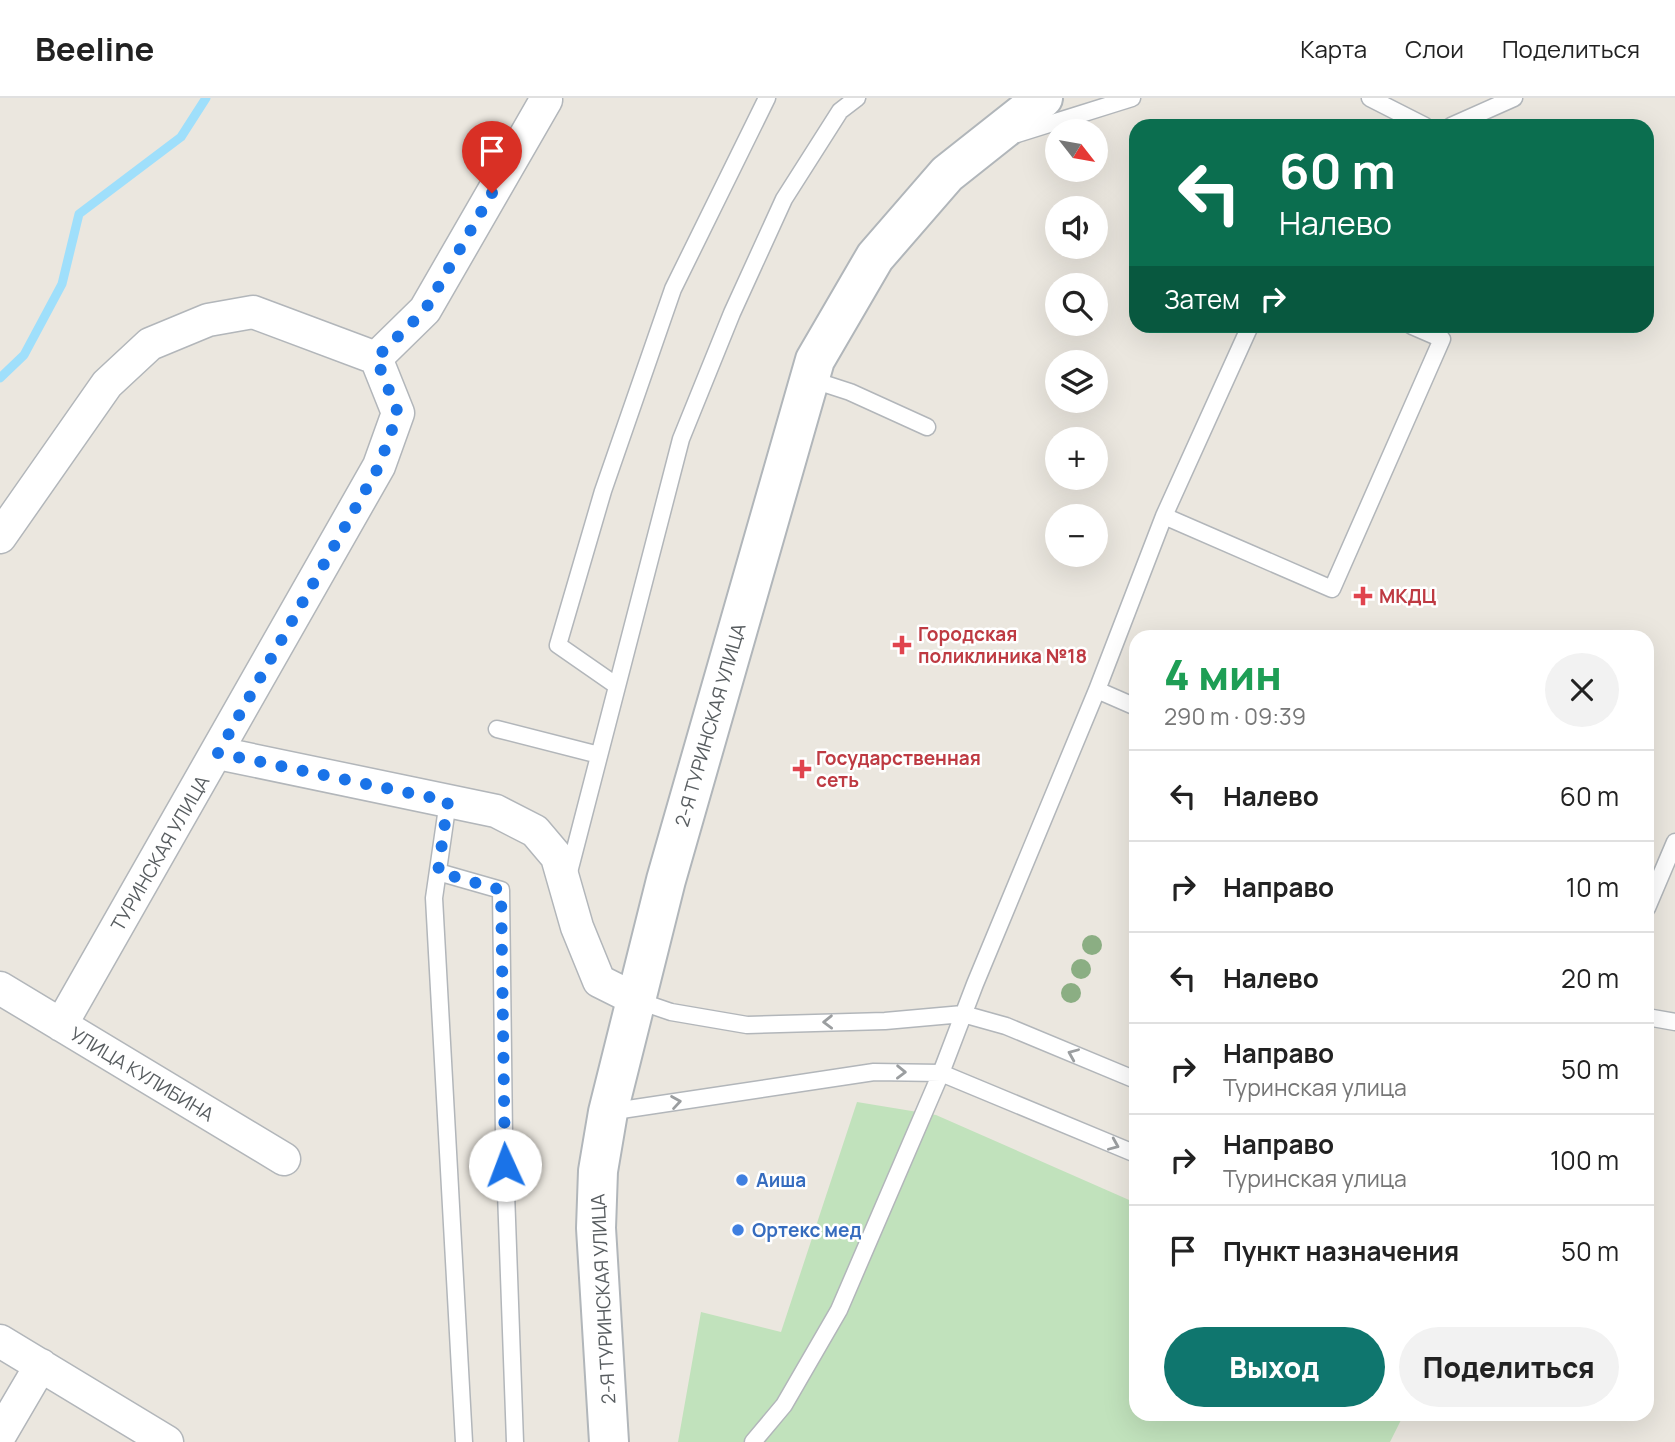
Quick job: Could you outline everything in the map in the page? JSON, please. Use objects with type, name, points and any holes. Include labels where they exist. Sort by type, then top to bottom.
[{"type":"street","name":"2-Я ТУРИНСКАЯ УЛИЦА","points":[[609,1442],[596,1228],[598,1171],[608,1112],[666,880],[815,360],[875,257],[947,174],[1043,98]]},
{"type":"street","points":[[0,537],[107,384],[150,344],[208,320],[253,312],[376,358],[425,310],[546,100]]},
{"type":"street","name":"ТУРИНСКАЯ УЛИЦА","points":[[61,1025],[379,466],[398,413],[376,358]]},
{"type":"street","points":[[218,753],[496,810],[535,831],[556,858],[577,927],[599,981],[635,999]]},
{"type":"street","name":"УЛИЦА КУЛИБИНА","points":[[0,988],[284,1159]]},
{"type":"street","points":[[0,1341],[167,1442]]},
{"type":"street","points":[[0,1435],[41,1365]]},
{"type":"lane","points":[[617,686],[558,645],[603,491],[673,289],[767,98]]},
{"type":"lane","points":[[565,886],[681,439],[732,313],[784,199],[840,111],[856,98]]},
{"type":"lane","points":[[982,146],[1132,98]]},
{"type":"lane","points":[[1370,98],[1412,119]]},
{"type":"lane","points":[[1467,119],[1514,98]]},
{"type":"lane","points":[[753,1442],[784,1405],[839,1310],[941,1073],[1097,690],[1164,516],[1247,333]]},
{"type":"lane","points":[[1164,516],[1332,589],[1442,338],[1430,333]]},
{"type":"lane","points":[[810,379],[850,392],[927,427]]},
{"type":"lane","points":[[1097,690],[1129,704]]},
{"type":"lane","points":[[497,729],[599,755]]},
{"type":"lane","points":[[448,801],[434,898],[464,1442]]},
{"type":"lane","points":[[1654,892],[1675,842]]},
{"type":"lane","points":[[438,872],[501,890],[503,1137],[515,1442]]},
{"type":"lane","points":[[635,999],[671,1012],[747,1024],[885,1021],[963,1014],[1006,1026],[1129,1077]]},
{"type":"lane","points":[[1654,1018],[1675,1022]]},
{"type":"lane","points":[[608,1112],[874,1072],[941,1073],[1129,1151]]},
{"type":"green space","points":[[857,1102],[936,1115],[1129,1200],[1129,1421],[1400,1421],[1390,1442],[678,1442],[701,1312],[781,1332]]},
{"type":"waterway","points":[[0,378],[24,355],[62,284],[79,214],[181,137],[206,98]]},
{"type":"place","name":"МКДЦ","points":[[1363,596]]},
{"type":"place","name":"Городская поликлиника №18","points":[[902,645]]},
{"type":"place","name":"Государственная сеть","points":[[802,769]]},
{"type":"place","name":"Аиша","points":[[742,1180]]},
{"type":"place","name":"Ортекс мед","points":[[738,1230]]},
{"type":"route","points":[[492,193],[425,310],[376,358],[398,413],[379,466],[218,753],[448,801],[438,872],[501,890],[505,1165]]}]
